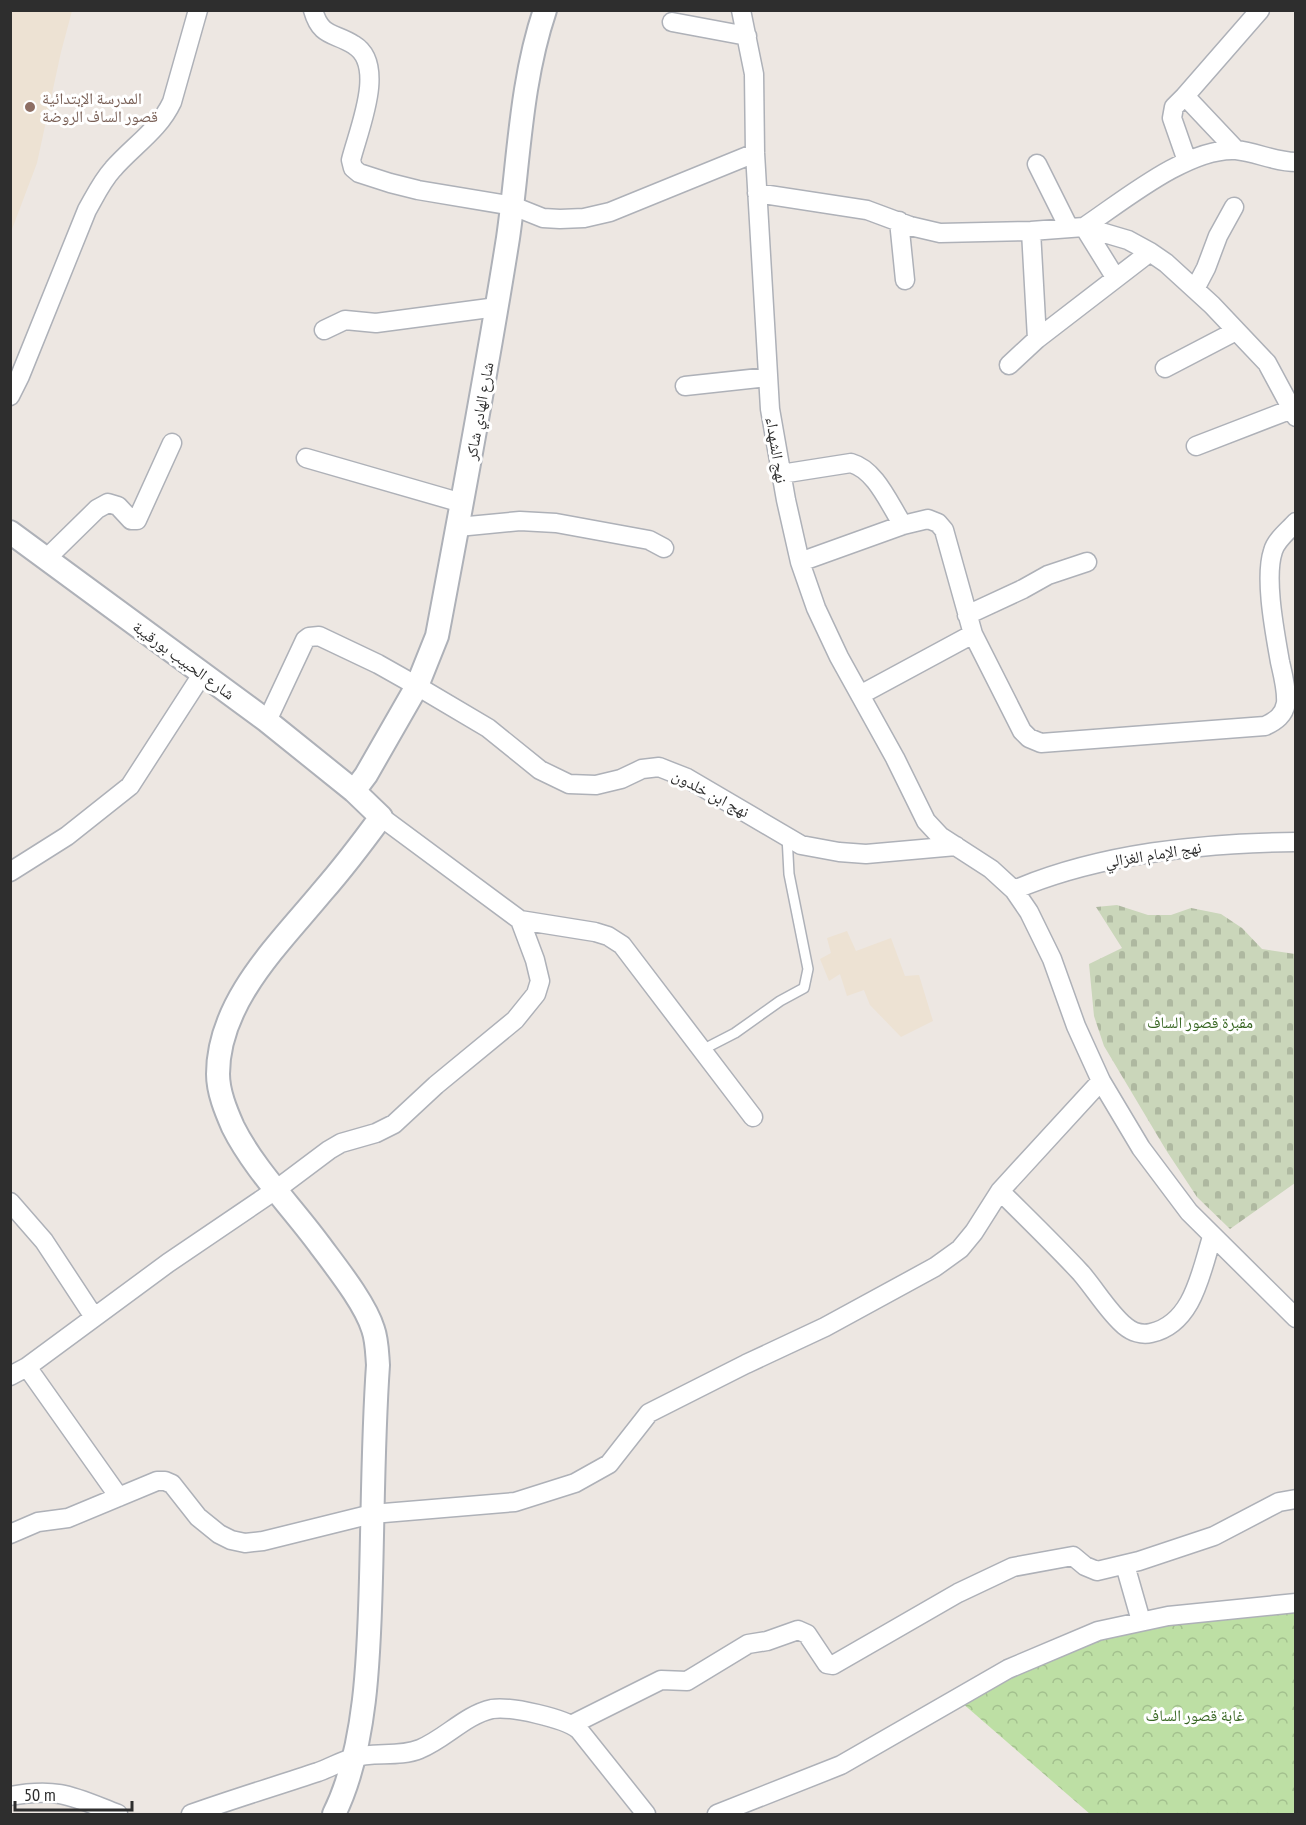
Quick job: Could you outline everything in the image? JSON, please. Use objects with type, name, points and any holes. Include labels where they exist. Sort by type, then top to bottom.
[{"type":"street","points":[[10,396],[87,210],[112,171],[166,115],[172,102],[198,10]]},
{"type":"street","points":[[313,10],[316,21],[324,31],[354,45],[363,53],[369,66],[369,91],[351,160],[353,168],[359,173],[418,190],[513,206],[543,218],[584,218],[610,212],[755,153]]},
{"type":"street","name":"شارع الهادي شاكر","points":[[354,791],[366,775],[417,686],[437,636],[497,307],[513,206],[524,97],[545,10]]},
{"type":"street","name":"نهج الشهداء","points":[[741,10],[754,74],[757,193],[772,420],[800,562],[824,624],[839,657],[926,821],[940,836],[991,868],[1014,890],[1029,912],[1052,959],[1076,1026],[1101,1081],[1141,1148],[1189,1212],[1296,1318]]},
{"type":"street","points":[[1187,161],[1172,118],[1174,107],[1260,10]]},
{"type":"street","points":[[672,22],[747,36]]},
{"type":"street","points":[[1185,96],[1236,150]]},
{"type":"street","points":[[1076,227],[1187,161],[1206,153],[1236,150],[1286,162],[1296,162]]},
{"type":"street","points":[[1037,164],[1076,227],[1115,278]]},
{"type":"street","points":[[757,193],[867,210],[923,230],[940,232],[1031,231],[1076,227],[1128,240],[1150,252],[1212,305],[1267,363],[1294,413],[1196,446]]},
{"type":"street","points":[[1195,289],[1218,236],[1234,207]]},
{"type":"street","points":[[899,221],[905,280]]},
{"type":"street","points":[[1031,231],[1037,339]]},
{"type":"street","points":[[1009,365],[1037,339],[1150,252]]},
{"type":"street","points":[[324,330],[345,320],[376,323],[497,307]]},
{"type":"street","points":[[1165,368],[1236,331]]},
{"type":"street","points":[[685,386],[768,377]]},
{"type":"street","points":[[46,559],[97,509],[108,503],[118,506],[130,520],[136,520],[172,443]]},
{"type":"street","points":[[306,458],[462,503]]},
{"type":"street","points":[[781,474],[851,463],[857,465],[874,480],[903,525]]},
{"type":"street","points":[[800,562],[903,525],[928,519],[938,523],[944,530],[973,634],[1022,731],[1029,738],[1041,743],[1265,726],[1275,721],[1282,713],[1286,703],[1270,568],[1273,550],[1296,522]]},
{"type":"street","points":[[458,527],[520,521],[556,522],[649,540],[664,548]]},
{"type":"street","name":"شارع الحبيب بورقيبة","points":[[10,532],[267,721],[354,791],[381,817]]},
{"type":"street","points":[[967,615],[1048,575],[1087,562]]},
{"type":"street","points":[[860,695],[973,634]]},
{"type":"street","name":"نهج ابن خلدون","points":[[267,721],[305,640],[314,636],[333,642],[417,686],[488,728],[540,770],[569,784],[596,785],[621,779],[642,769],[659,767],[687,778],[801,844],[817,849],[857,853],[956,846]]},
{"type":"street","points":[[10,872],[67,836],[130,786],[203,673]]},
{"type":"street","points":[[334,1815],[345,1790],[354,1757],[366,1678],[378,1365],[376,1340],[363,1308],[329,1257],[255,1162],[228,1114],[218,1076],[223,1041],[234,1010],[250,983],[381,817],[520,920],[595,932],[608,936],[622,945],[753,1117]]},
{"type":"street","name":"نهج الإمام الغزالي","points":[[1014,890],[1054,874],[1097,862],[1198,846],[1296,842]]},
{"type":"street","points":[[10,1376],[27,1367],[168,1263],[277,1189],[329,1150],[341,1143],[376,1133],[394,1124],[436,1085],[521,1014],[536,994],[540,981],[520,920]]},
{"type":"street","points":[[10,1534],[38,1522],[68,1518],[157,1481],[172,1484],[198,1517],[219,1534],[244,1543],[263,1541],[372,1514],[515,1502],[575,1483],[609,1464],[649,1413],[746,1364],[825,1328],[935,1267],[960,1250],[1000,1191],[1101,1081]]},
{"type":"street","points":[[1000,1191],[1081,1274],[1125,1326],[1135,1332],[1147,1334],[1160,1331],[1181,1315],[1197,1286],[1212,1237]]},
{"type":"street","points":[[10,1202],[44,1241],[94,1317]]},
{"type":"street","points":[[27,1367],[118,1497]]},
{"type":"street","points":[[573,1724],[661,1680],[687,1681],[748,1644],[767,1641],[798,1630],[807,1634],[827,1664],[833,1665],[958,1593],[1013,1567],[1073,1556],[1097,1571],[1125,1565],[1215,1536],[1279,1502],[1296,1499]]},
{"type":"street","points":[[1125,1565],[1141,1621]]},
{"type":"street","points":[[717,1815],[841,1765],[1008,1669],[1098,1631],[1168,1616],[1296,1603]]},
{"type":"street","points":[[191,1815],[318,1772],[354,1757],[420,1749],[477,1714],[494,1709],[537,1714],[573,1724],[646,1815]]},
{"type":"street","points":[[10,1796],[49,1791],[64,1793],[118,1815]]},
{"type":"lane","points":[[702,1050],[735,1033],[780,1001],[804,988],[808,969],[789,874],[787,836]]},
{"type":"shaded area","name":"المدرسة الإبتدائية قصور الساف الروضة","points":[[11,10],[72,11],[37,163],[11,232]]},
{"type":"shaded area","points":[[847,931],[856,951],[891,938],[905,976],[919,975],[933,1021],[901,1037],[870,1005],[864,990],[847,996],[840,974],[829,981],[820,959],[831,953],[827,938]]},
{"type":"green space","name":"مقبرة قصور الساف","points":[[1117,905],[1148,915],[1171,915],[1191,908],[1221,914],[1242,928],[1262,949],[1295,954],[1295,1183],[1230,1229],[1197,1197],[1104,1046],[1094,1016],[1089,964],[1122,948],[1096,907]]},
{"type":"green space","name":"غابة قصور الساف","points":[[1295,1608],[1295,1814],[1090,1814],[961,1702],[1101,1633]]},
{"type":"place","name":"المدرسة الإبتدائية قصور الساف الروضة","points":[[30,107]]}]
